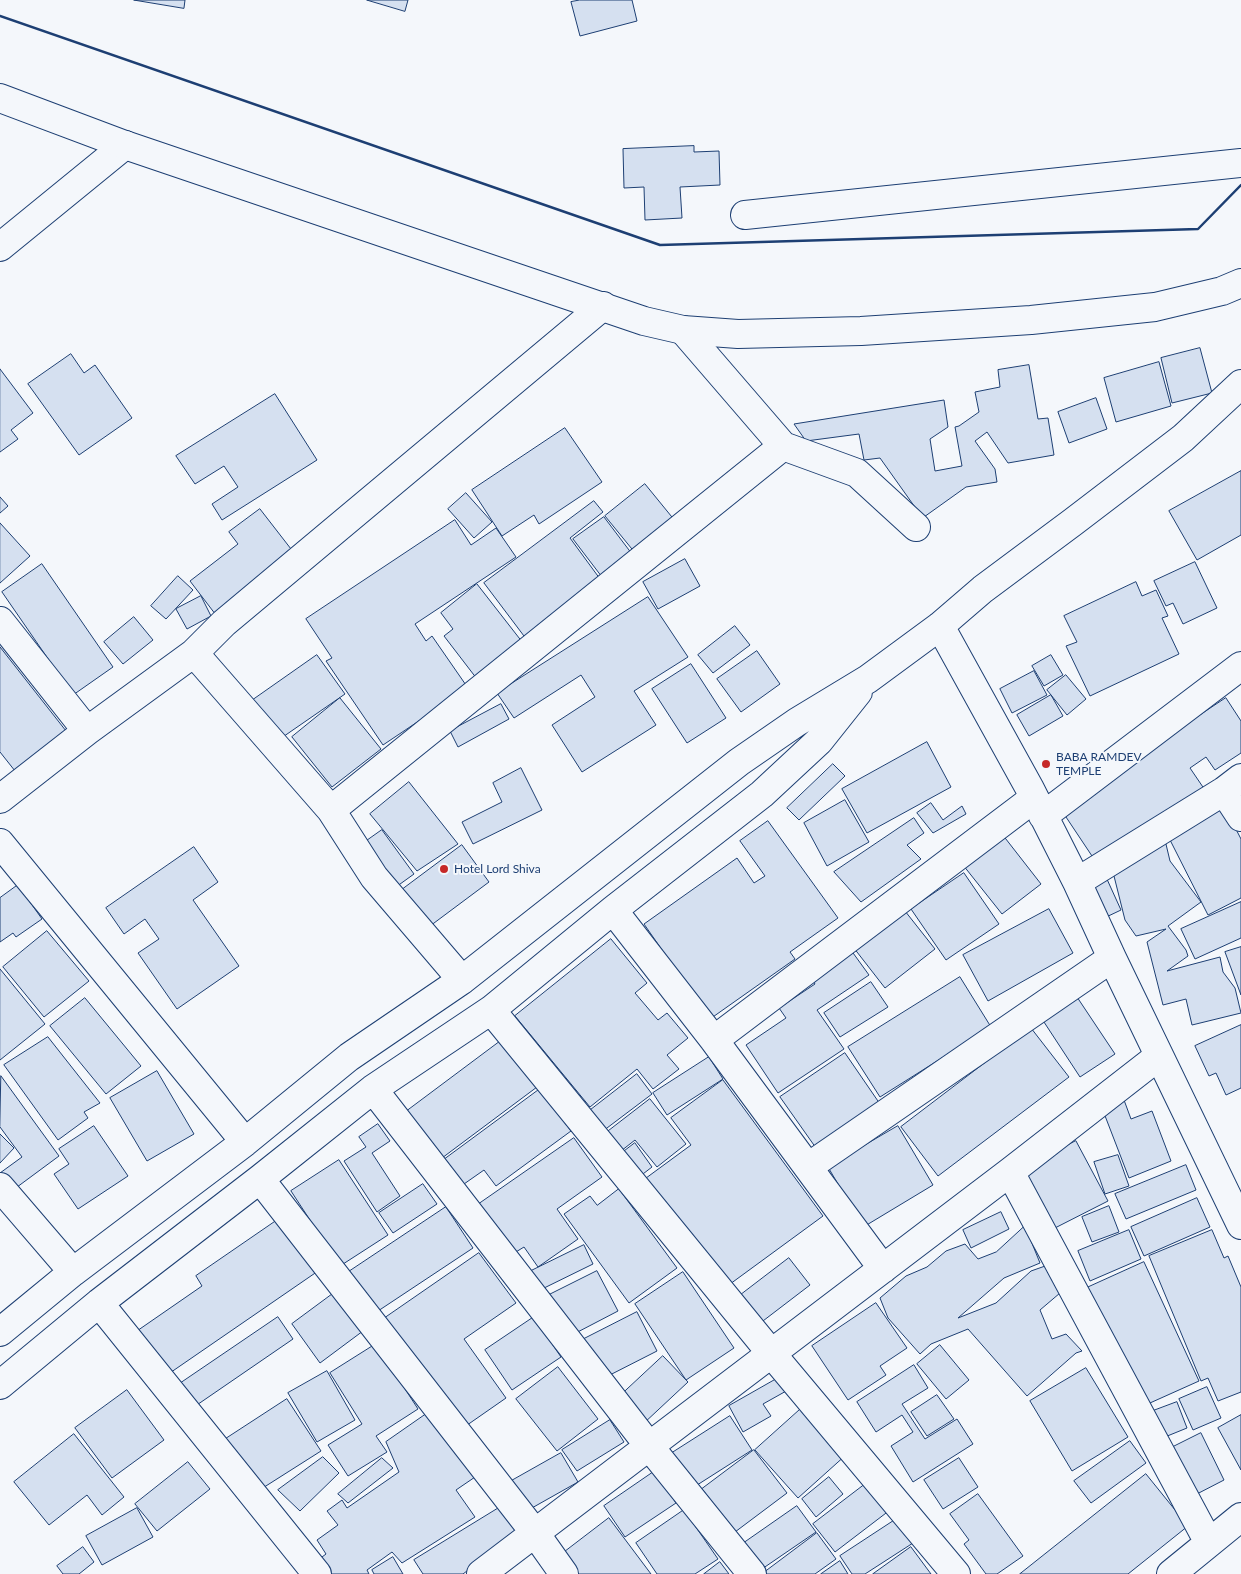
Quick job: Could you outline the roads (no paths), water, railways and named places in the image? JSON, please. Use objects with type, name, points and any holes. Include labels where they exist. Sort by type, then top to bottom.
[{"type":"street","points":[[0,98],[125,145],[644,321],[683,330],[738,334],[861,331],[1031,320],[1155,307],[1222,292],[1241,282]]},
{"type":"street","points":[[0,247],[125,145]]},
{"type":"street","points":[[745,215],[1241,163]]},
{"type":"street","points":[[0,799],[87,731],[194,653],[231,616],[603,306]]},
{"type":"street","points":[[683,330],[782,446],[857,473],[916,527]]},
{"type":"street","points":[[0,1332],[73,1272],[245,1142],[349,1057],[462,980],[739,762],[797,722],[868,679],[940,626],[983,589],[1183,438],[1241,384]]},
{"type":"street","points":[[331,810],[782,446]]},
{"type":"street","points":[[0,621],[87,731]]},
{"type":"street","points":[[940,626],[1077,882],[1159,1056],[1239,1215]]},
{"type":"street","points":[[194,653],[331,810],[374,877],[462,980]]},
{"type":"street","points":[[714,1040],[1038,808],[1241,666]]},
{"type":"street","points":[[0,1385],[99,1303],[373,1089],[491,1010],[614,910],[762,794],[819,741],[868,679]]},
{"type":"street","points":[[1077,882],[1233,784],[1241,817]]},
{"type":"street","points":[[0,843],[245,1142]]},
{"type":"street","points":[[614,910],[714,1040],[883,1269]]},
{"type":"street","points":[[808,1167],[1112,958]]},
{"type":"street","points":[[491,1010],[771,1353],[956,1574]]},
{"type":"street","points":[[481,1574],[1010,1172],[1159,1056]]},
{"type":"street","points":[[373,1089],[649,1446],[752,1574]]},
{"type":"street","points":[[1010,1172],[1209,1543]]},
{"type":"street","points":[[260,1179],[535,1533],[564,1574]]},
{"type":"street","points":[[0,1187],[73,1272]]},
{"type":"street","points":[[99,1303],[317,1574]]},
{"type":"street","points":[[1171,1574],[1241,1517]]},
{"type":"place","name":"BABA RAMDEV TEMPLE","points":[[1046,764]]},
{"type":"place","name":"Hotel Lord Shiva","points":[[444,869]]}]
